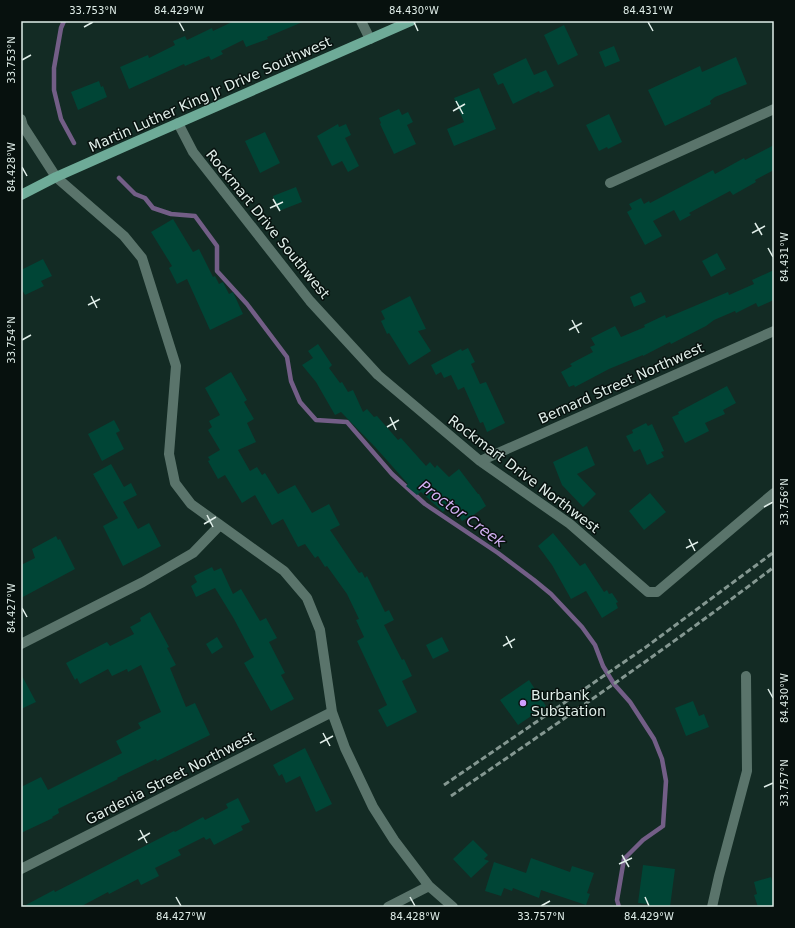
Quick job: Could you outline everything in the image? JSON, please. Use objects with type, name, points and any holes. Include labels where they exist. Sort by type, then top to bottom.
[{"type":"main road","name":"Martin Luther King Jr Drive Southwest","points":[[21,195],[56,177],[411,21]]},
{"type":"street","points":[[361,21],[370,39]]},
{"type":"street","points":[[610,183],[774,109]]},
{"type":"street","points":[[21,119],[23,126],[56,177],[124,236],[142,258],[176,366],[169,454],[175,483],[191,504],[284,571],[307,598],[320,630],[332,712],[345,748],[373,807],[394,840],[429,886],[453,907]]},
{"type":"street","name":"Rockmart Drive Southwest","points":[[178,123],[193,152],[310,301],[343,337]]},
{"type":"street","name":"Bernard Street Northwest","points":[[480,461],[774,331]]},
{"type":"street","name":"Rockmart Drive Northwest","points":[[343,337],[378,375],[480,461],[570,524],[648,592],[657,592],[774,493]]},
{"type":"street","points":[[21,644],[143,582],[194,553],[220,524]]},
{"type":"street","points":[[712,907],[747,771],[746,676]]},
{"type":"street","name":"Gardenia Street Northwest","points":[[21,870],[332,712]]},
{"type":"street","points":[[388,907],[429,886]]},
{"type":"building","points":[[234,21],[305,21],[267,37],[268,39],[246,47],[243,40],[221,51],[223,54],[211,60],[209,56],[185,66],[184,64],[129,89],[120,67],[148,55],[149,58],[175,45],[173,41],[185,36],[187,40],[212,28],[213,31]]},
{"type":"building","points":[[564,25],[578,55],[558,65],[544,35]]},
{"type":"building","points":[[614,46],[620,61],[605,67],[599,52]]},
{"type":"building","points":[[736,57],[747,84],[715,97],[710,101],[711,104],[665,126],[648,90],[700,66],[702,72]]},
{"type":"building","points":[[526,58],[534,75],[546,70],[554,86],[540,93],[539,91],[513,104],[503,83],[498,85],[493,74]]},
{"type":"building","points":[[99,81],[101,87],[103,86],[107,97],[78,110],[71,92]]},
{"type":"building","points":[[479,88],[496,129],[454,146],[447,129],[464,122],[454,98]]},
{"type":"building","points":[[399,109],[402,115],[408,112],[413,122],[407,125],[416,144],[394,154],[380,124],[379,118]]},
{"type":"building","points":[[609,114],[622,142],[608,149],[607,147],[599,151],[586,125]]},
{"type":"building","points":[[338,124],[339,127],[346,124],[351,135],[345,138],[359,166],[348,172],[342,161],[332,166],[317,136]]},
{"type":"building","points":[[265,132],[280,163],[260,173],[245,141]]},
{"type":"building","points":[[774,145],[774,170],[755,180],[756,182],[733,195],[730,191],[689,213],[691,215],[680,221],[674,210],[653,221],[662,236],[645,245],[627,212],[632,209],[629,204],[641,198],[644,204],[649,201],[650,203],[713,170],[715,174],[744,158],[745,160]]},
{"type":"building","points":[[296,187],[302,202],[279,211],[273,196]]},
{"type":"building","points":[[173,219],[193,252],[199,249],[213,277],[215,276],[219,284],[223,282],[229,294],[233,292],[243,314],[210,330],[187,279],[177,284],[169,268],[172,266],[151,232]]},
{"type":"building","points":[[717,253],[726,269],[711,277],[702,261]]},
{"type":"building","points":[[43,259],[52,276],[41,281],[44,286],[25,295],[21,288],[21,270]]},
{"type":"building","points":[[774,270],[774,300],[758,307],[756,303],[736,313],[735,311],[714,320],[706,326],[671,344],[670,342],[643,356],[609,369],[575,387],[574,385],[569,387],[561,372],[572,366],[570,364],[593,352],[590,347],[595,345],[591,338],[615,326],[621,337],[645,327],[644,325],[665,315],[666,318],[728,292],[729,295],[754,284],[752,280]]},
{"type":"building","points":[[641,292],[646,302],[634,307],[630,297]]},
{"type":"building","points":[[410,296],[426,329],[418,331],[431,351],[409,365],[389,333],[387,334],[381,321],[385,319],[381,311]]},
{"type":"building","points":[[318,344],[332,365],[329,368],[340,383],[342,382],[348,392],[353,390],[363,412],[367,409],[374,417],[377,416],[398,440],[401,438],[426,466],[430,462],[435,468],[437,465],[449,477],[459,469],[479,494],[486,506],[468,519],[467,518],[462,521],[451,503],[443,512],[421,492],[417,495],[406,486],[408,484],[341,412],[335,415],[316,382],[302,365],[313,358],[308,351]]},
{"type":"building","points":[[468,348],[475,362],[471,364],[480,384],[486,382],[505,423],[487,432],[483,422],[480,423],[464,387],[458,390],[451,375],[444,378],[441,372],[436,375],[431,365],[461,349],[462,351]]},
{"type":"building","points":[[231,372],[247,400],[244,402],[254,419],[247,423],[256,442],[238,450],[250,471],[257,467],[262,475],[265,473],[278,494],[295,485],[312,513],[329,504],[340,525],[330,530],[359,573],[362,572],[365,578],[367,576],[385,612],[389,610],[394,620],[384,625],[412,676],[402,681],[417,712],[387,727],[378,710],[387,705],[357,641],[364,637],[356,620],[359,619],[347,594],[318,556],[315,558],[305,544],[298,547],[283,519],[272,525],[255,495],[242,503],[225,475],[218,479],[208,461],[210,460],[208,457],[220,450],[208,430],[212,427],[209,421],[220,415],[205,388]]},
{"type":"building","points":[[727,386],[736,403],[723,410],[725,414],[705,423],[709,431],[685,443],[672,417],[679,414],[678,412]]},
{"type":"building","points":[[114,420],[120,431],[116,433],[124,449],[102,461],[88,434]]},
{"type":"building","points":[[646,423],[648,426],[652,424],[664,451],[661,452],[664,457],[647,465],[640,449],[634,452],[626,436],[633,433],[632,430]]},
{"type":"building","points":[[587,446],[595,465],[577,474],[596,494],[583,507],[562,485],[553,462]]},
{"type":"building","points":[[111,464],[124,487],[131,483],[137,495],[123,502],[138,529],[149,523],[161,546],[123,566],[103,526],[118,518],[93,474]]},
{"type":"building","points":[[650,493],[666,512],[644,530],[629,511]]},
{"type":"building","points":[[553,533],[580,566],[585,563],[604,592],[607,590],[609,594],[612,593],[618,602],[616,603],[618,608],[602,618],[586,591],[571,599],[552,565],[538,546]]},
{"type":"building","points":[[56,536],[58,540],[60,539],[75,569],[21,598],[21,565],[35,558],[32,549]]},
{"type":"building","points":[[212,567],[214,571],[221,568],[233,594],[241,589],[260,621],[266,618],[277,638],[269,642],[285,673],[281,675],[294,699],[271,711],[244,663],[254,657],[234,619],[215,588],[196,597],[191,586],[197,582],[194,576]]},
{"type":"building","points":[[150,612],[169,647],[167,648],[176,665],[170,668],[186,707],[195,703],[210,735],[157,761],[156,759],[117,778],[118,779],[58,809],[59,813],[52,817],[53,818],[21,833],[21,787],[41,777],[48,790],[122,753],[116,741],[141,728],[138,723],[161,712],[141,665],[128,672],[127,669],[112,676],[108,669],[80,684],[77,678],[75,680],[66,663],[107,642],[110,646],[134,634],[130,627],[141,621],[140,618]]},
{"type":"building","points":[[217,637],[223,647],[212,654],[206,644]]},
{"type":"building","points":[[442,637],[449,651],[433,659],[426,645]]},
{"type":"building","points":[[21,674],[36,702],[21,709]]},
{"type":"building","name":"Burbank Substation","points":[[529,680],[546,706],[518,725],[500,700]]},
{"type":"building","points":[[693,701],[699,716],[704,714],[709,727],[686,736],[675,708]]},
{"type":"building","points":[[305,748],[332,804],[316,812],[300,776],[286,783],[282,774],[279,776],[273,765]]},
{"type":"building","points":[[238,798],[250,822],[241,826],[243,830],[214,845],[210,838],[206,840],[204,837],[178,850],[181,855],[155,868],[159,876],[141,885],[138,879],[109,894],[108,892],[80,907],[22,907],[54,890],[55,892],[203,817],[205,820],[228,808],[226,804]]},
{"type":"building","points":[[473,840],[488,855],[484,859],[489,861],[471,878],[453,859]]},
{"type":"building","points":[[531,858],[570,872],[572,866],[594,873],[587,893],[590,894],[586,905],[541,890],[539,898],[513,888],[512,891],[504,888],[501,896],[485,891],[494,862],[526,873]]},
{"type":"building","points":[[643,865],[675,869],[670,907],[648,907],[648,904],[638,903]]},
{"type":"building","points":[[771,877],[774,887],[774,907],[758,907],[754,895],[757,894],[754,882]]},
{"type":"waterway","name":"Proctor Creek","points":[[64,21],[61,28],[54,68],[54,90],[61,119],[74,143]]},
{"type":"waterway","name":"Proctor Creek","points":[[119,178],[135,194],[145,198],[153,208],[171,214],[195,216],[217,246],[217,271],[247,304],[287,357],[291,381],[300,402],[316,420],[347,422],[392,474],[425,504],[498,553],[551,594],[582,627],[595,645],[603,666],[614,684],[630,702],[654,739],[662,759],[666,781],[663,826],[643,840],[624,859],[617,900],[619,907]]},
{"type":"railway","points":[[444,785],[646,647],[774,552]]},
{"type":"railway","points":[[451,796],[614,684],[774,567]]},
{"type":"place","name":"Burbank Substation","points":[[523,703]]}]
